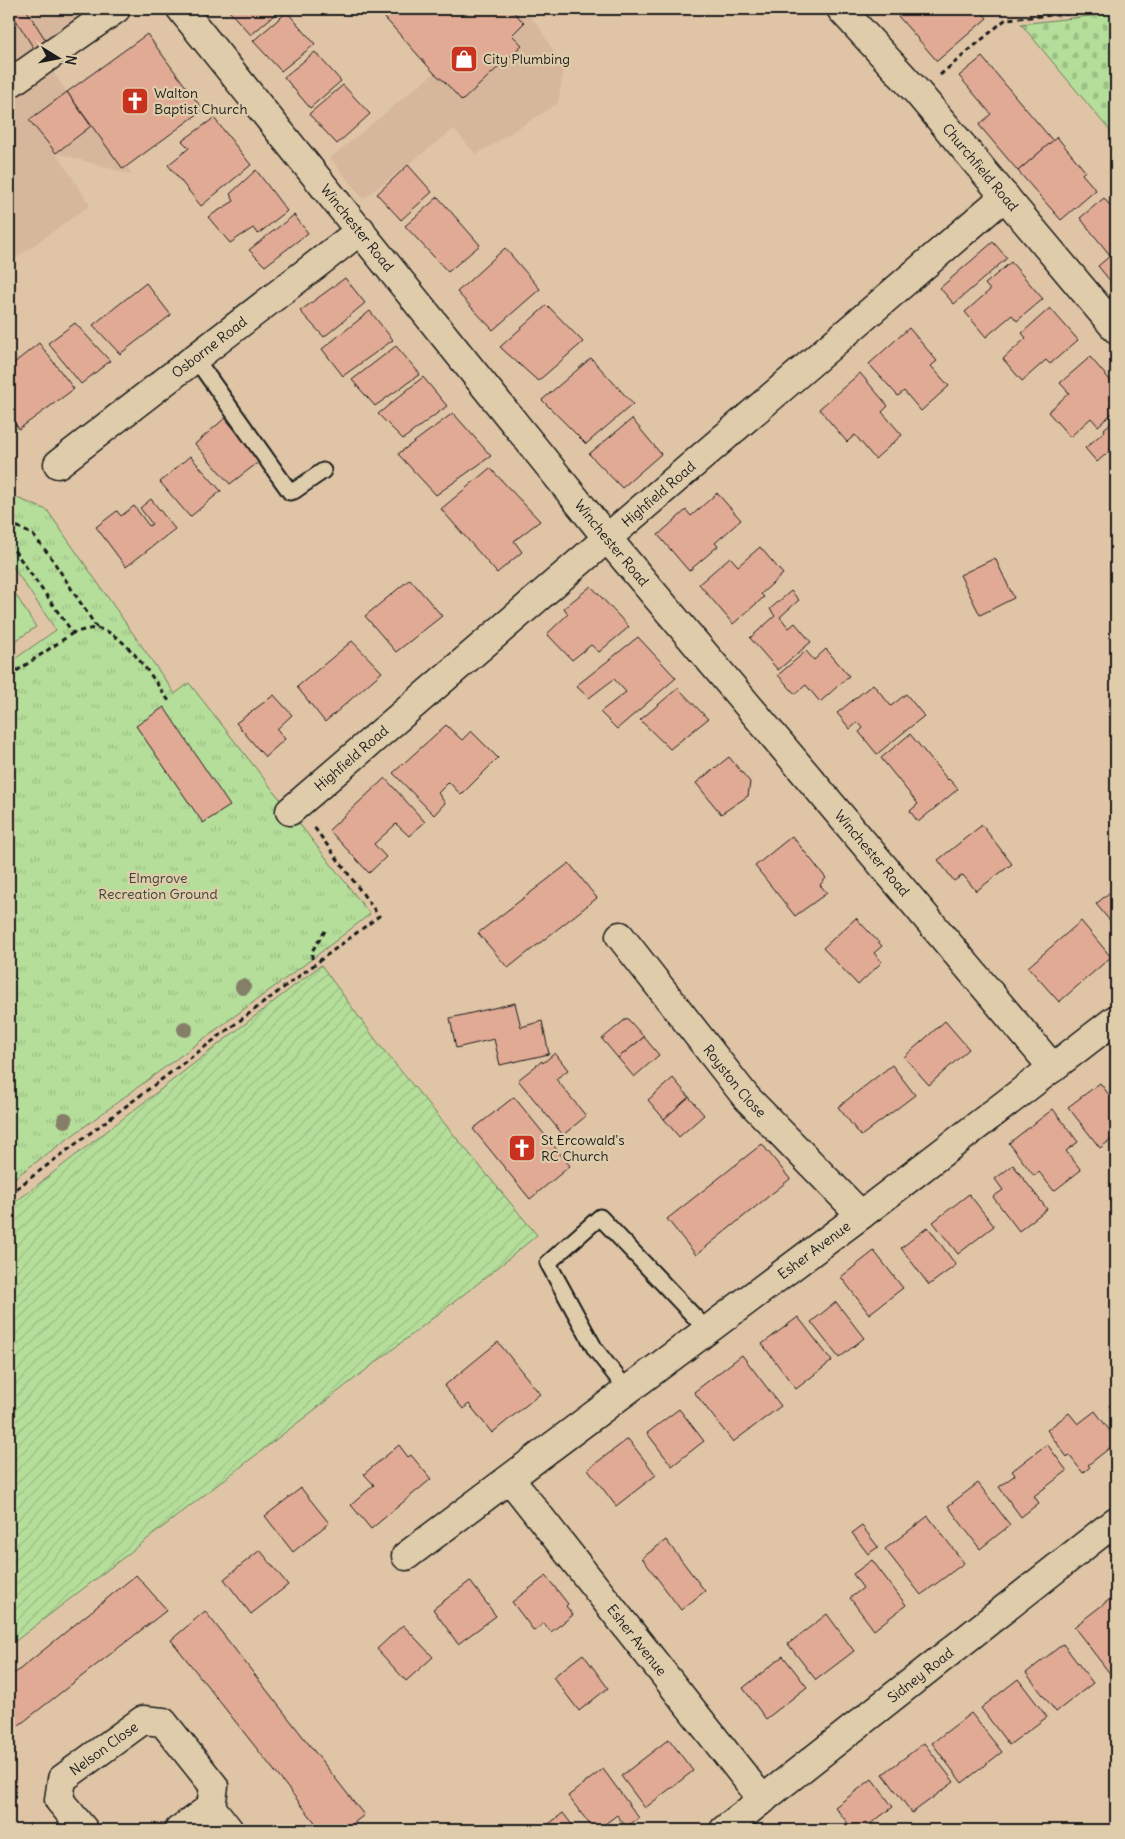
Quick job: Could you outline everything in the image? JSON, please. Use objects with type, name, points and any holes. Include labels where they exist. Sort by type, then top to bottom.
[{"type":"street","points":[[9,84],[116,9]]},
{"type":"street","name":"Churchfield Road","points":[[841,9],[918,93],[1116,329]]},
{"type":"street","name":"Winchester Road","points":[[188,11],[607,538],[1053,1068]]},
{"type":"street","name":"Highfield Road","points":[[294,808],[1005,196]]},
{"type":"street","name":"Osborne Road","points":[[58,464],[361,230]]},
{"type":"street","name":"Royston Close","points":[[620,936],[746,1098],[861,1215]]},
{"type":"street","name":"Esher Avenue","points":[[406,1556],[708,1331],[1116,1018]]},
{"type":"street","name":"Esher Avenue","points":[[510,1480],[763,1800]]},
{"type":"street","name":"Sidney Road","points":[[724,1830],[1116,1522]]},
{"type":"street","name":"Nelson Close","points":[[84,1830],[59,1800],[62,1779],[143,1720],[162,1722],[214,1786],[211,1807]]},
{"type":"street","points":[[179,1830],[211,1807],[229,1830]]},
{"type":"lane","points":[[195,358],[290,492],[324,471]]},
{"type":"lane","points":[[628,1391],[595,1348],[548,1263],[600,1217],[708,1331]]},
{"type":"path","points":[[918,93],[1006,19],[1116,10]]},
{"type":"path","points":[[9,522],[33,535],[50,556],[98,628]]},
{"type":"path","points":[[9,543],[73,633]]},
{"type":"path","points":[[9,676],[73,633],[98,628],[108,632],[134,653],[169,701]]},
{"type":"path","points":[[9,1194],[379,916],[294,808]]},
{"type":"path","points":[[312,959],[312,951],[327,928]]},
{"type":"shaded area","points":[[9,9],[105,9],[41,54],[67,92],[133,175],[56,153],[90,205],[9,263]]},
{"type":"shaded area","points":[[376,9],[523,9],[537,24],[564,68],[558,103],[476,155],[454,129],[363,199],[330,158],[434,73]]},
{"type":"green space","points":[[1116,13],[1116,138],[1021,24]]},
{"type":"green space","name":"Elmgrove Recreation Ground","points":[[9,495],[47,510],[175,694],[189,683],[370,914],[312,959],[9,1182],[9,663],[56,630],[9,561]]},
{"type":"green space","points":[[9,584],[36,627],[9,645]]},
{"type":"green space","points":[[321,965],[381,1047],[537,1235],[490,1274],[9,1646],[9,1207]]},
{"type":"building","points":[[9,9],[26,9],[50,47],[38,55]]},
{"type":"building","points":[[227,9],[279,9],[280,10],[251,35]]},
{"type":"building","name":"City Plumbing","points":[[377,9],[511,9],[524,23],[512,35],[522,45],[462,101],[434,73]]},
{"type":"building","points":[[892,9],[979,9],[987,18],[937,61]]},
{"type":"building","points":[[287,12],[315,44],[281,71],[253,41]]},
{"type":"building","name":"Walton Baptist Church","points":[[147,34],[203,110],[123,169],[67,92]]},
{"type":"building","points":[[315,52],[341,81],[310,108],[284,77]]},
{"type":"building","points":[[982,57],[1053,141],[1018,171],[979,125],[991,114],[959,76]]},
{"type":"building","points":[[343,85],[370,114],[337,144],[309,114]]},
{"type":"building","points":[[67,92],[91,126],[56,153],[29,120]]},
{"type":"building","points":[[214,118],[251,165],[201,206],[168,165],[189,148],[182,141]]},
{"type":"building","points":[[1057,137],[1085,171],[1082,174],[1096,190],[1061,220],[1018,171]]},
{"type":"building","points":[[408,165],[432,192],[401,220],[377,194]]},
{"type":"building","points":[[256,170],[287,211],[258,234],[253,228],[230,243],[208,217],[234,201],[230,194]]},
{"type":"building","points":[[438,197],[480,245],[448,272],[405,226]]},
{"type":"building","points":[[1104,198],[1116,213],[1116,250],[1110,255],[1080,218]]},
{"type":"building","points":[[294,215],[308,233],[265,266],[249,250]]},
{"type":"building","points":[[993,242],[1007,258],[954,304],[940,288]]},
{"type":"building","points":[[505,248],[540,289],[493,330],[457,292]]},
{"type":"building","points":[[1116,251],[1116,288],[1098,266]]},
{"type":"building","points":[[1011,262],[1043,299],[1017,321],[1012,315],[986,337],[965,312],[990,290],[985,284]]},
{"type":"building","points":[[345,278],[365,303],[324,337],[300,311]]},
{"type":"building","points":[[146,283],[171,315],[120,354],[93,325]]},
{"type":"building","points":[[547,305],[583,342],[538,381],[500,347]]},
{"type":"building","points":[[1050,308],[1078,340],[1050,364],[1046,360],[1022,381],[1003,359],[1026,338],[1022,333]]},
{"type":"building","points":[[370,311],[393,340],[343,376],[322,349]]},
{"type":"building","points":[[75,323],[110,361],[81,384],[48,343]]},
{"type":"building","points":[[909,328],[937,361],[931,366],[949,386],[921,411],[904,391],[898,396],[869,364]]},
{"type":"building","points":[[39,343],[74,389],[19,429],[9,415],[9,367]]},
{"type":"building","points":[[396,346],[420,374],[375,406],[352,380]]},
{"type":"building","points":[[1090,357],[1116,387],[1116,410],[1098,426],[1091,418],[1070,437],[1048,412],[1069,393],[1060,383]]},
{"type":"building","points":[[591,358],[633,404],[586,444],[542,400]]},
{"type":"building","points":[[860,373],[888,406],[882,412],[902,435],[875,459],[855,435],[847,442],[819,409]]},
{"type":"building","points":[[423,377],[447,406],[403,439],[378,414]]},
{"type":"building","points":[[453,413],[491,456],[436,495],[398,454]]},
{"type":"building","points":[[225,418],[260,461],[230,484],[195,444]]},
{"type":"building","points":[[1116,418],[1116,445],[1097,462],[1085,448],[1105,431],[1104,429]]},
{"type":"building","points":[[632,419],[661,454],[622,488],[589,454]]},
{"type":"building","points":[[190,456],[221,491],[190,517],[160,482]]},
{"type":"building","points":[[490,468],[540,521],[514,541],[522,552],[497,573],[441,509]]},
{"type":"building","points":[[717,493],[741,520],[715,543],[718,546],[689,571],[658,535],[686,510],[691,516]]},
{"type":"building","points":[[151,499],[175,529],[126,567],[96,527],[117,511],[121,516],[134,506],[149,526],[152,524],[140,508]]},
{"type":"building","points":[[760,547],[783,574],[761,594],[764,597],[733,624],[699,584],[730,557],[738,566]]},
{"type":"building","points":[[995,558],[1014,598],[980,615],[960,575]]},
{"type":"building","points":[[410,579],[442,616],[396,652],[365,616]]},
{"type":"building","points":[[591,586],[629,627],[599,652],[591,645],[572,660],[547,634],[568,614],[564,608]]},
{"type":"building","points":[[791,591],[799,600],[780,617],[789,628],[795,623],[811,642],[778,670],[750,638],[775,616],[770,609]]},
{"type":"building","points":[[638,637],[676,678],[617,729],[600,712],[626,692],[614,679],[589,698],[576,686]]},
{"type":"building","points":[[352,641],[382,672],[325,722],[297,687]]},
{"type":"building","points":[[826,649],[849,676],[820,702],[806,685],[795,694],[778,675],[806,651],[814,660]]},
{"type":"building","points":[[873,684],[891,706],[906,694],[924,716],[877,754],[859,732],[863,728],[858,722],[850,729],[837,713]]},
{"type":"building","points":[[678,688],[708,719],[670,749],[640,720]]},
{"type":"building","points":[[274,695],[292,715],[277,729],[285,739],[265,757],[236,723]]},
{"type":"building","points":[[164,707],[230,806],[203,823],[136,726]]},
{"type":"building","points":[[446,725],[462,740],[471,731],[498,758],[461,795],[449,782],[438,793],[445,803],[434,815],[393,773]]},
{"type":"building","points":[[910,734],[948,780],[958,789],[918,822],[910,811],[918,804],[881,758]]},
{"type":"building","points":[[729,757],[750,782],[748,796],[721,814],[696,783]]},
{"type":"building","points":[[385,778],[425,822],[409,836],[396,824],[374,844],[386,857],[369,873],[329,830]]},
{"type":"building","points":[[982,825],[1012,864],[976,891],[963,875],[954,881],[938,860]]},
{"type":"building","points":[[792,836],[826,878],[820,885],[827,893],[795,916],[755,866]]},
{"type":"building","points":[[569,863],[597,898],[508,968],[478,933]]},
{"type":"building","points":[[1116,887],[1116,928],[1096,904]]},
{"type":"building","points":[[856,918],[882,946],[874,953],[882,962],[858,985],[823,948]]},
{"type":"building","points":[[1081,921],[1111,957],[1059,1002],[1028,967]]},
{"type":"building","points":[[515,1003],[521,1027],[542,1021],[549,1054],[500,1065],[494,1039],[456,1048],[450,1018]]},
{"type":"building","points":[[627,1018],[644,1037],[618,1058],[602,1039]]},
{"type":"building","points":[[945,1021],[969,1049],[929,1085],[904,1057]]},
{"type":"building","points":[[644,1037],[659,1055],[634,1077],[618,1058]]},
{"type":"building","points":[[555,1053],[568,1070],[556,1079],[586,1116],[563,1135],[518,1080]]},
{"type":"building","points":[[892,1065],[915,1095],[861,1136],[838,1107]]},
{"type":"building","points":[[673,1078],[689,1097],[664,1119],[648,1100]]},
{"type":"building","points":[[1100,1083],[1116,1104],[1116,1136],[1100,1148],[1068,1107]]},
{"type":"building","name":"St Ercowald's RC Church","points":[[514,1097],[570,1166],[530,1199],[473,1129]]},
{"type":"building","points":[[689,1097],[704,1115],[679,1137],[664,1119]]},
{"type":"building","points":[[1053,1109],[1078,1142],[1066,1151],[1081,1170],[1054,1191],[1039,1172],[1034,1176],[1009,1143]]},
{"type":"building","points":[[762,1144],[790,1179],[696,1255],[667,1219]]},
{"type":"building","points":[[1013,1165],[1047,1209],[1019,1231],[993,1197],[1003,1190],[995,1179]]},
{"type":"building","points":[[969,1194],[994,1226],[958,1254],[933,1222]]},
{"type":"building","points":[[928,1227],[956,1265],[929,1285],[901,1248]]},
{"type":"building","points":[[874,1251],[903,1288],[869,1314],[841,1277]]},
{"type":"building","points":[[836,1302],[864,1338],[839,1358],[811,1322]]},
{"type":"building","points":[[798,1317],[832,1361],[796,1389],[762,1344]]},
{"type":"building","points":[[498,1342],[540,1394],[492,1433],[469,1404],[463,1409],[444,1386]]},
{"type":"building","points":[[742,1355],[781,1406],[733,1442],[694,1392]]},
{"type":"building","points":[[1116,1401],[1116,1415],[1109,1406]]},
{"type":"building","points":[[679,1409],[704,1441],[672,1466],[647,1433]]},
{"type":"building","points":[[1095,1411],[1116,1439],[1116,1443],[1088,1465],[1090,1467],[1083,1473],[1069,1455],[1067,1457],[1047,1430],[1069,1413],[1078,1424]]},
{"type":"building","points":[[628,1439],[656,1475],[616,1506],[588,1469]]},
{"type":"building","points":[[1047,1444],[1067,1471],[1034,1496],[1039,1503],[1021,1517],[999,1487],[1015,1475],[1012,1471]]},
{"type":"building","points":[[399,1445],[408,1457],[411,1455],[431,1479],[371,1529],[351,1505],[374,1485],[364,1474]]},
{"type":"building","points":[[978,1483],[1010,1525],[980,1549],[948,1506]]},
{"type":"building","points":[[301,1488],[329,1523],[293,1552],[265,1516]]},
{"type":"building","points":[[928,1516],[964,1563],[921,1595],[885,1549]]},
{"type":"building","points":[[862,1526],[878,1547],[868,1554],[852,1533]]},
{"type":"building","points":[[666,1540],[705,1591],[681,1610],[642,1558]]},
{"type":"building","points":[[260,1550],[288,1585],[251,1614],[224,1579]]},
{"type":"building","points":[[872,1560],[906,1605],[874,1630],[850,1598],[863,1588],[853,1574]]},
{"type":"building","points":[[136,1575],[167,1610],[9,1733],[9,1678]]},
{"type":"building","points":[[546,1576],[568,1604],[566,1606],[573,1615],[551,1632],[544,1623],[534,1631],[512,1602]]},
{"type":"building","points":[[470,1581],[496,1616],[458,1644],[433,1609]]},
{"type":"building","points":[[1110,1599],[1116,1608],[1116,1671],[1111,1675],[1074,1627]]},
{"type":"building","points":[[205,1611],[364,1815],[345,1830],[321,1830],[171,1640]]},
{"type":"building","points":[[827,1614],[854,1651],[816,1680],[788,1644]]},
{"type":"building","points":[[403,1625],[433,1657],[406,1681],[377,1649]]},
{"type":"building","points":[[1063,1644],[1093,1683],[1056,1712],[1026,1673]]},
{"type":"building","points":[[583,1654],[608,1688],[579,1711],[553,1677]]},
{"type":"building","points":[[783,1656],[807,1687],[766,1719],[743,1688]]},
{"type":"building","points":[[1018,1679],[1047,1717],[1009,1745],[981,1708]]},
{"type":"building","points":[[971,1713],[1002,1752],[962,1783],[932,1743]]},
{"type":"building","points":[[669,1739],[693,1771],[645,1808],[621,1776]]},
{"type":"building","points":[[924,1743],[954,1782],[912,1813],[883,1774]]},
{"type":"building","points":[[603,1769],[639,1818],[626,1827],[617,1815],[597,1830],[594,1830],[568,1796]]},
{"type":"building","points":[[872,1779],[893,1807],[862,1830],[853,1830],[835,1807]]},
{"type":"building","points":[[563,1813],[576,1830],[541,1830]]},
{"type":"building","points":[[826,1824],[831,1830],[818,1830]]},
{"type":"place","name":"City Plumbing","points":[[464,59]]},
{"type":"place","name":"Walton Baptist Church","points":[[135,101]]},
{"type":"place","name":"St Ercowald's RC Church","points":[[522,1148]]}]
